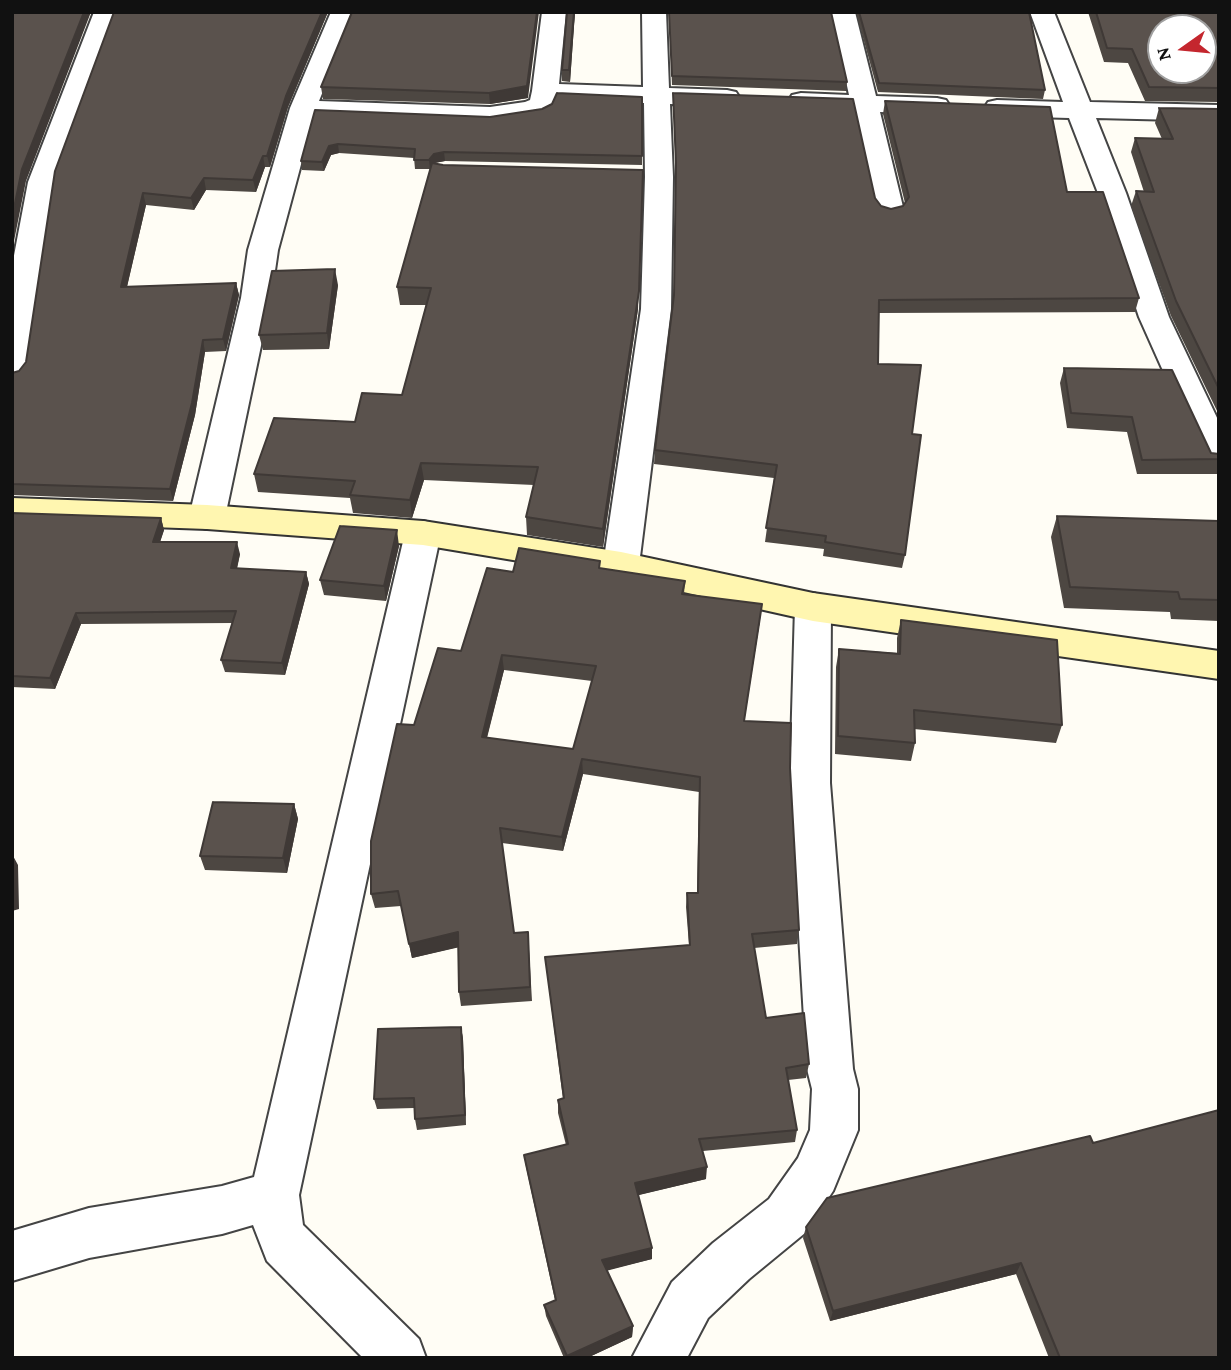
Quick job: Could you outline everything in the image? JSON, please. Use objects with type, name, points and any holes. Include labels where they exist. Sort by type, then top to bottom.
[{"type":"street","points":[[12,373],[32,232],[42,182],[106,12]]},
{"type":"street","points":[[207,517],[256,298],[263,250],[303,108],[342,12]]},
{"type":"street","points":[[303,108],[490,115],[533,109],[542,104],[545,91],[554,12]]},
{"type":"street","points":[[621,565],[656,309],[646,176],[655,95],[654,12]]},
{"type":"street","points":[[843,12],[890,211]]},
{"type":"street","points":[[1042,12],[1112,193],[1154,317],[1219,458]]},
{"type":"street","points":[[545,91],[752,99]]},
{"type":"street","points":[[780,100],[1080,111],[1219,113]]},
{"type":"street","points":[[12,510],[207,517],[423,533],[621,565],[813,607],[1219,666]]},
{"type":"street","points":[[400,1358],[285,1243],[275,1219],[274,1195],[423,533]]},
{"type":"street","points":[[658,1358],[690,1300],[731,1261],[787,1216],[816,1174],[834,1130],[835,1089],[830,1069],[810,783],[813,607]]},
{"type":"street","points":[[12,1256],[89,1233],[222,1210],[274,1195]]},
{"type":"building","points":[[12,12],[84,12],[22,169],[12,218]]},
{"type":"building","points":[[114,12],[322,12],[286,96],[267,156],[263,156],[253,180],[204,178],[191,198],[143,193],[121,287],[236,283],[223,339],[203,340],[192,403],[170,489],[12,484],[12,373],[19,371],[26,362],[55,171]]},
{"type":"building","points":[[352,12],[537,12],[527,86],[489,93],[321,87]]},
{"type":"building","points":[[567,12],[574,12],[569,70],[562,70]]},
{"type":"building","points":[[669,12],[831,12],[847,82],[672,76]]},
{"type":"building","points":[[859,12],[1029,12],[1045,90],[879,83]]},
{"type":"building","points":[[1096,12],[1219,12],[1219,88],[1149,87],[1148,84],[1217,84],[1217,14],[1147,14],[1147,83],[1132,49],[1107,48]]},
{"type":"building","points":[[557,93],[642,97],[642,156],[444,152],[434,154],[429,160],[414,160],[415,149],[338,144],[329,146],[322,162],[301,161],[315,110],[490,117],[542,109],[552,104]]},
{"type":"building","points":[[673,93],[853,99],[875,198],[881,206],[891,209],[903,206],[909,197],[885,101],[1050,107],[1067,192],[1103,192],[1139,298],[879,300],[878,364],[921,365],[912,434],[921,435],[905,555],[825,542],[826,536],[766,528],[777,465],[655,450],[674,295],[676,163]]},
{"type":"building","points":[[1159,108],[1219,109],[1219,389],[1176,301],[1136,191],[1154,192],[1135,138],[1173,139]]},
{"type":"building","points":[[432,163],[643,170],[639,291],[603,529],[526,517],[538,467],[421,463],[410,500],[350,495],[355,481],[254,474],[274,418],[355,422],[362,393],[402,395],[431,288],[397,287]]},
{"type":"building","points":[[335,269],[327,333],[259,335],[272,271]]},
{"type":"building","points":[[1064,368],[1172,370],[1211,453],[1219,454],[1219,459],[1142,460],[1132,417],[1071,413]]},
{"type":"building","points":[[12,513],[161,518],[153,542],[237,542],[231,568],[306,572],[282,663],[221,660],[236,611],[76,613],[50,678],[12,676]]},
{"type":"building","points":[[1057,516],[1219,521],[1219,600],[1180,599],[1178,592],[1070,587]]},
{"type":"building","points":[[340,526],[397,530],[384,586],[320,580]]},
{"type":"building","points":[[519,548],[600,561],[599,568],[685,581],[682,594],[762,604],[744,721],[791,723],[790,768],[799,930],[752,934],[766,1018],[804,1013],[809,1064],[786,1068],[797,1130],[699,1139],[707,1167],[635,1183],[652,1248],[602,1260],[633,1326],[567,1356],[544,1305],[556,1300],[524,1155],[568,1144],[558,1100],[564,1098],[545,957],[690,945],[687,893],[698,893],[700,777],[582,759],[562,837],[500,828],[514,933],[528,932],[530,987],[459,992],[458,932],[409,944],[398,891],[371,894],[371,841],[397,724],[414,725],[438,648],[461,651],[487,568],[513,572]],"holes":[[[502,655],[596,666],[573,749],[482,737]]]},
{"type":"building","points":[[901,620],[1057,640],[1062,725],[914,710],[915,743],[838,736],[839,649],[900,654]]},
{"type":"building","points":[[213,802],[294,804],[283,858],[200,856]]},
{"type":"building","points":[[461,1027],[465,1115],[415,1119],[414,1098],[374,1099],[378,1029]]},
{"type":"building","points":[[1219,1110],[1219,1358],[1060,1358],[1021,1263],[833,1311],[806,1227],[827,1198],[1090,1136],[1093,1143]]}]
